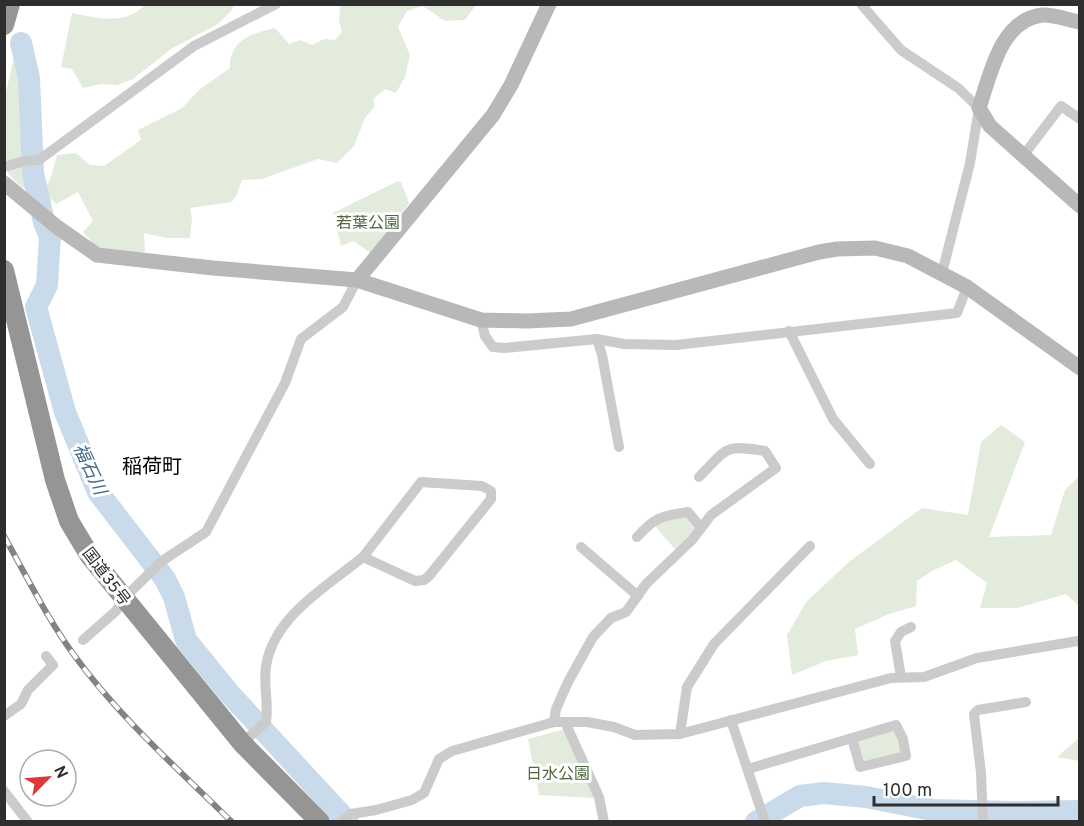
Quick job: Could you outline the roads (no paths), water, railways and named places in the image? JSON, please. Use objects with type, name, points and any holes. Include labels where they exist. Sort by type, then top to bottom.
[{"type":"highway","points":[[4,25],[10,4]]},
{"type":"highway","name":"国道35号","points":[[4,270],[55,480],[69,520],[90,556],[129,594],[320,822]]},
{"type":"street","points":[[4,167],[24,161],[39,160],[194,46],[276,4]]},
{"type":"street","points":[[83,640],[116,611],[129,594],[162,561],[206,532],[285,383],[301,339],[343,307],[357,280],[494,115],[511,85],[549,4]]},
{"type":"street","points":[[861,4],[901,50],[958,88],[979,108],[990,126],[1080,206]]},
{"type":"street","points":[[942,273],[970,163],[979,108],[999,52],[1011,33],[1022,22],[1043,15],[1080,22]]},
{"type":"street","points":[[1023,156],[1061,106],[1080,119]]},
{"type":"street","points":[[4,183],[57,227],[97,255],[357,280],[481,320],[571,319],[837,249],[875,248],[908,256],[967,287],[1080,368]]},
{"type":"street","points":[[481,320],[485,336],[493,347],[504,348],[597,339],[624,344],[676,345],[957,313],[967,287]]},
{"type":"street","points":[[789,331],[833,419],[870,464]]},
{"type":"street","points":[[597,339],[602,355],[618,447]]},
{"type":"street","points":[[604,822],[599,797],[559,722],[556,709],[568,682],[593,637],[611,618],[626,612],[646,584],[677,556],[711,515],[776,468],[765,451],[738,447],[726,449],[699,477]]},
{"type":"street","points":[[248,737],[266,722],[268,710],[265,667],[275,636],[296,611],[363,557],[421,482],[482,486],[491,491],[491,499],[486,507],[424,580],[414,581],[363,557]]},
{"type":"street","points":[[637,537],[652,520],[688,512],[701,528]]},
{"type":"street","points":[[680,734],[687,687],[714,644],[810,546]]},
{"type":"street","points":[[582,547],[638,596]]},
{"type":"street","points":[[901,677],[895,641],[901,632],[911,627]]},
{"type":"street","points":[[345,819],[412,800],[424,793],[439,759],[452,751],[559,722],[587,722],[614,727],[635,735],[680,734],[891,678],[924,677],[977,658],[1078,641]]},
{"type":"street","points":[[4,716],[21,704],[28,690],[53,665],[46,656]]},
{"type":"street","points":[[983,820],[974,714],[978,710],[1026,702]]},
{"type":"street","points":[[731,720],[764,818]]},
{"type":"street","points":[[748,769],[852,738],[896,725],[903,739],[906,756],[860,767],[852,738]]},
{"type":"street","points":[[4,791],[27,822]]},
{"type":"waterway","name":"福石川","points":[[21,43],[29,78],[33,173],[44,222],[50,237],[47,285],[36,307],[65,412],[98,492],[165,579],[174,597],[186,640],[229,693],[348,822]]},
{"type":"waterway","name":"福石川","points":[[756,822],[800,796],[824,793],[866,797],[932,810],[1080,811]]},
{"type":"railway","points":[[4,536],[55,627],[91,678],[149,742],[232,822]]},
{"type":"district","name":"稲荷町","points":[[152,466]]},
{"type":"park label","name":"若葉公園","points":[[368,222]]},
{"type":"park label","name":"日水公園","points":[[558,773]]}]
